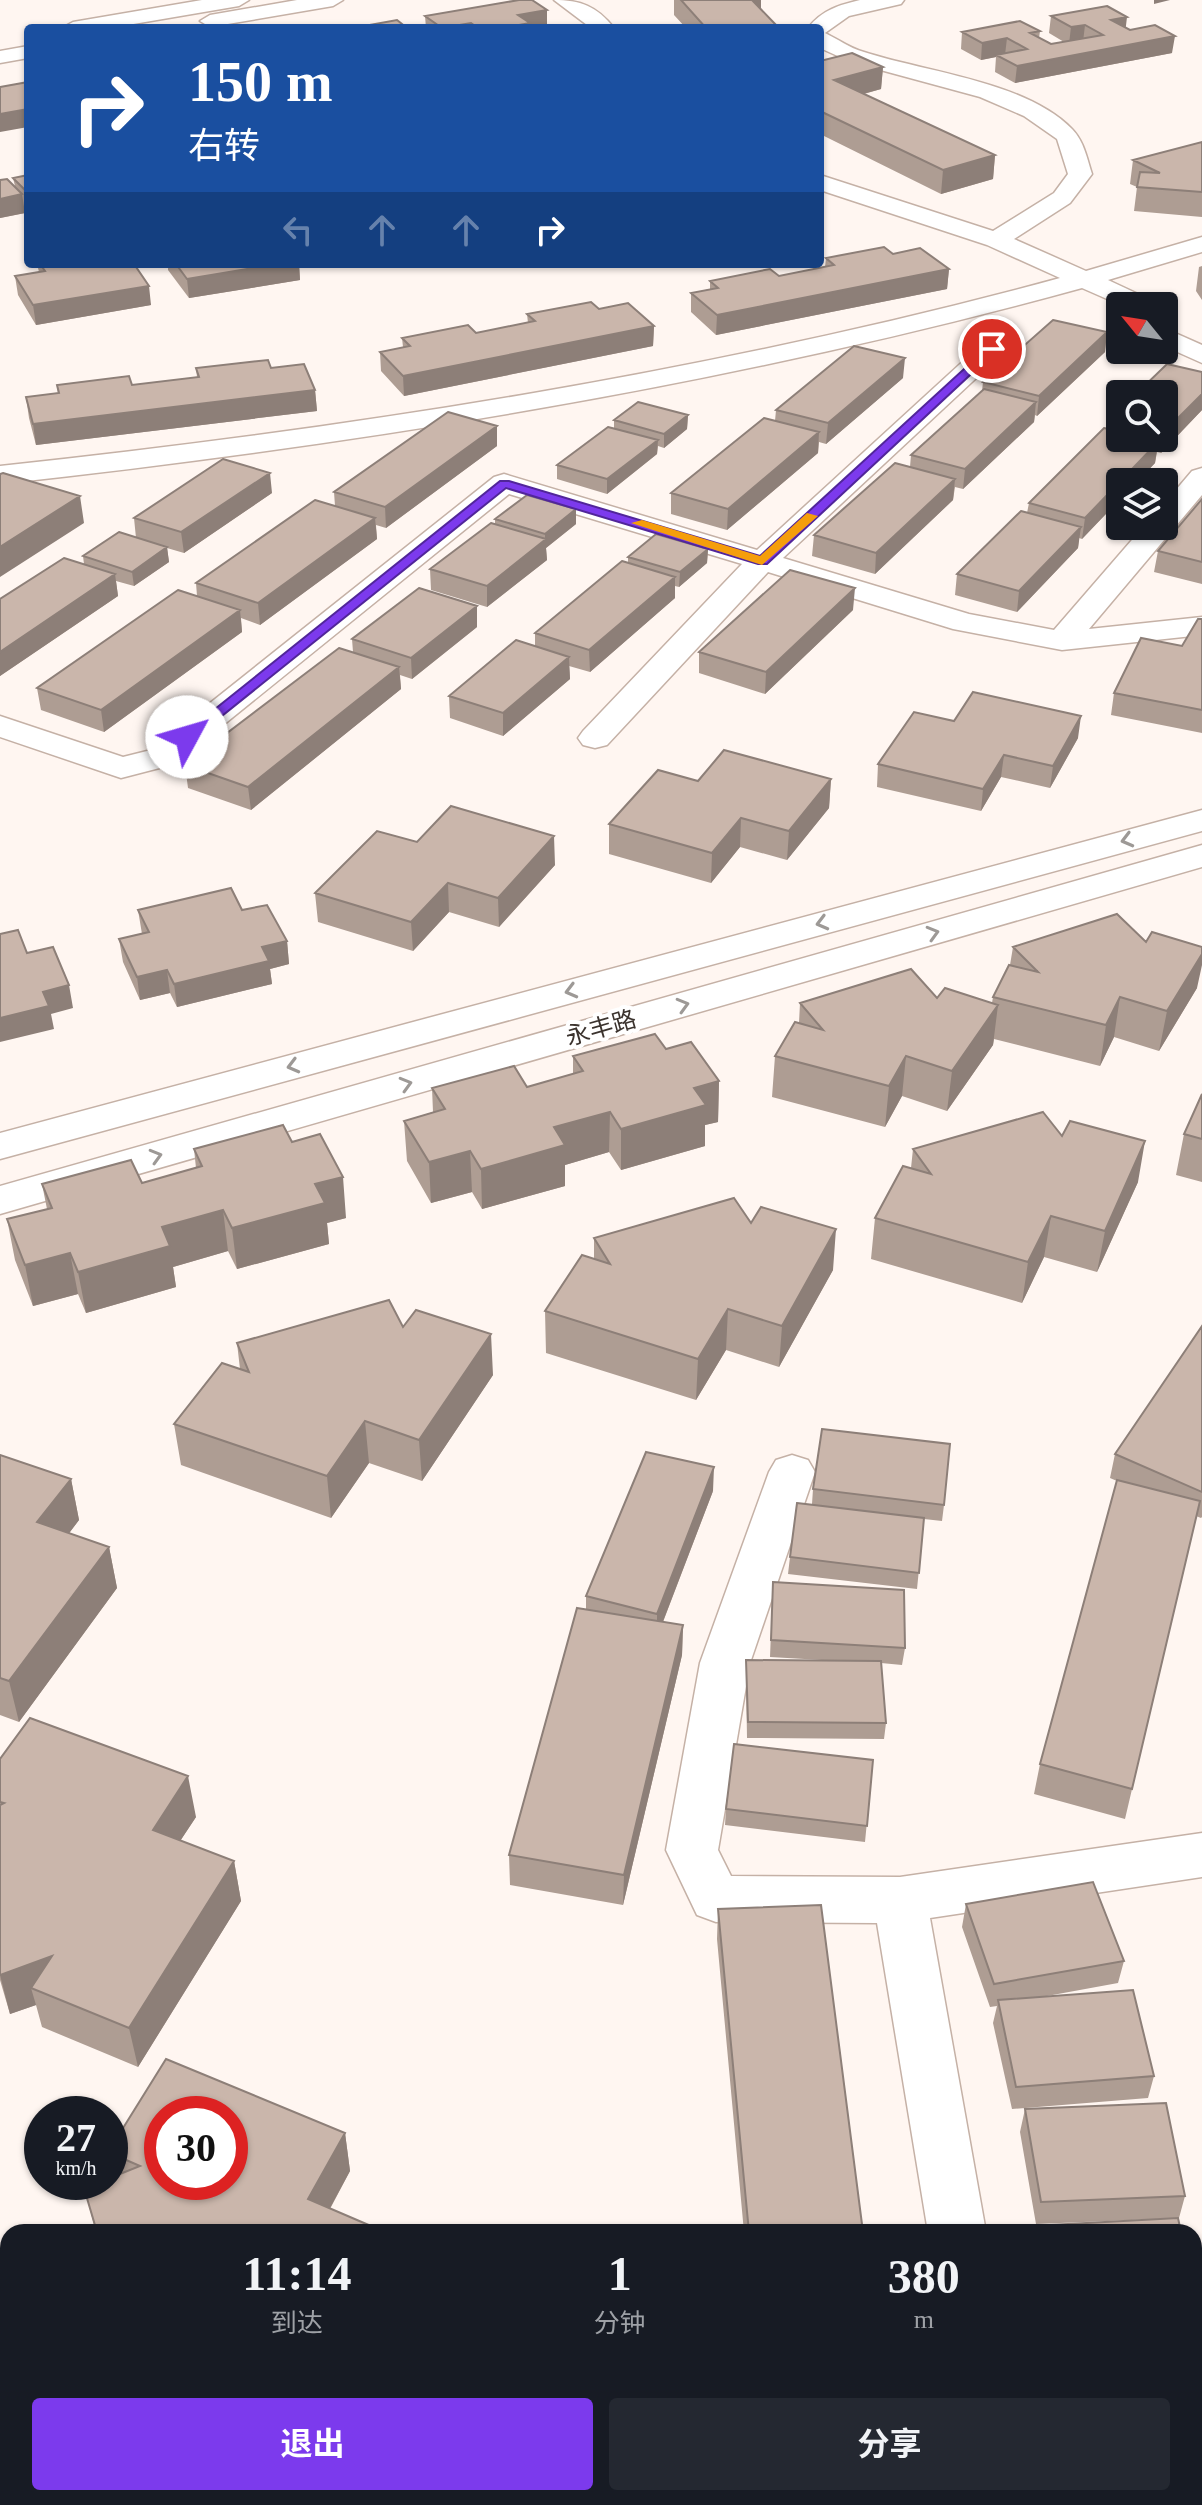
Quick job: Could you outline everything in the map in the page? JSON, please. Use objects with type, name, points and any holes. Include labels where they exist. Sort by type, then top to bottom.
[{"type":"street","points":[[97,24],[239,0]]},
{"type":"street","points":[[192,24],[333,0]]},
{"type":"street","points":[[564,0],[612,24]]},
{"type":"street","points":[[596,0],[612,24]]},
{"type":"street","points":[[821,24],[823,20],[851,9],[894,0]]},
{"type":"street","points":[[0,40],[24,37]]},
{"type":"street","points":[[824,41],[864,59],[945,78],[1021,106],[1066,135],[1080,174],[1062,198],[996,240]]},
{"type":"street","points":[[0,57],[24,53]]},
{"type":"street","points":[[824,183],[996,240],[1106,306]]},
{"type":"street","points":[[824,199],[1106,294]]},
{"type":"street","points":[[0,475],[295,437],[600,391],[926,322],[1074,284],[1202,244]]},
{"type":"street","points":[[1178,323],[1202,334]]},
{"type":"street","points":[[1178,343],[1202,355]]},
{"type":"street","points":[[595,738],[762,561],[992,349]]},
{"type":"street","points":[[1178,505],[1202,477]]},
{"type":"street","points":[[0,726],[121,768],[163,757],[504,483],[964,622],[1062,641],[1202,626]]},
{"type":"street","points":[[1062,641],[1148,540]]},
{"type":"street","name":"永丰路","points":[[0,1146],[1202,820]]},
{"type":"street","name":"永丰路","points":[[0,1200],[1202,856]]},
{"type":"street","points":[[792,1472],[725,1663],[692,1850],[716,1899],[900,1900],[1200,1843]]},
{"type":"street","points":[[900,1900],[956,2224]]},
{"type":"building","points":[[519,0],[532,0],[547,10],[518,15],[530,23],[524,24],[436,24],[425,16]]},
{"type":"building","points":[[681,0],[752,0],[775,24],[702,24]]},
{"type":"building","points":[[1107,6],[1127,17],[1111,20],[1130,30],[1155,25],[1175,36],[1017,66],[996,55],[1027,49],[1007,38],[982,43],[962,32],[1020,21],[1040,31],[1030,33],[1051,44],[1103,35],[1085,25],[1071,27],[1051,16]]},
{"type":"building","points":[[397,20],[402,24],[375,24]]},
{"type":"building","points":[[852,53],[883,67],[834,80],[995,155],[943,170],[824,113],[824,60]]},
{"type":"building","points":[[24,83],[24,110],[0,114],[0,87]]},
{"type":"building","points":[[1202,142],[1202,192],[1137,187],[1140,172],[1160,173],[1133,160]]},
{"type":"building","points":[[24,176],[24,189],[13,178]]},
{"type":"building","points":[[7,179],[22,194],[0,199],[0,180]]},
{"type":"building","points":[[884,247],[893,254],[920,248],[949,269],[717,315],[691,293],[718,288],[710,281],[770,269],[779,276],[834,265],[826,258]]},
{"type":"building","points":[[43,268],[137,268],[149,286],[33,305],[15,276],[45,271]]},
{"type":"building","points":[[179,268],[254,268],[187,279]]},
{"type":"building","points":[[591,302],[599,309],[628,303],[654,326],[403,376],[380,352],[410,346],[402,338],[468,325],[476,333],[535,321],[527,314]]},
{"type":"building","points":[[1053,320],[1106,332],[1039,396],[983,382]]},
{"type":"building","points":[[854,346],[905,358],[828,423],[776,410]]},
{"type":"building","points":[[268,360],[271,368],[304,364],[315,390],[33,424],[26,397],[59,393],[57,385],[129,376],[132,385],[199,377],[196,368]]},
{"type":"building","points":[[1167,364],[1202,372],[1202,394],[1178,418],[1178,380],[1150,380]]},
{"type":"building","points":[[984,389],[1036,402],[965,469],[911,455]]},
{"type":"building","points":[[638,402],[688,415],[664,434],[614,420]]},
{"type":"building","points":[[448,412],[497,426],[385,507],[334,492]]},
{"type":"building","points":[[764,418],[819,432],[728,509],[671,493]]},
{"type":"building","points":[[608,427],[658,440],[607,479],[557,465]]},
{"type":"building","points":[[1104,428],[1106,452],[1148,452],[1133,468],[1106,468],[1106,496],[1085,518],[1029,503]]},
{"type":"building","points":[[223,459],[270,473],[181,532],[134,518]]},
{"type":"building","points":[[895,463],[955,479],[876,553],[814,535]]},
{"type":"building","points":[[0,474],[80,496],[0,547]]},
{"type":"building","points":[[527,495],[576,509],[545,534],[495,519]]},
{"type":"building","points":[[1202,499],[1202,562],[1158,551],[1167,540],[1178,540],[1178,527]]},
{"type":"building","points":[[315,500],[375,518],[258,603],[196,583]]},
{"type":"building","points":[[1021,511],[1081,527],[1019,591],[957,574]]},
{"type":"building","points":[[491,523],[546,539],[487,586],[430,569]]},
{"type":"building","points":[[119,532],[167,547],[132,572],[83,556]]},
{"type":"building","points":[[656,534],[708,549],[680,572],[628,557]]},
{"type":"building","points":[[64,558],[115,574],[0,652],[0,599]]},
{"type":"building","points":[[622,561],[675,577],[589,650],[535,633]]},
{"type":"building","points":[[790,570],[855,588],[766,672],[699,652]]},
{"type":"building","points":[[419,588],[477,606],[411,658],[352,639]]},
{"type":"building","points":[[178,590],[240,610],[101,710],[37,688]]},
{"type":"building","points":[[1198,619],[1202,619],[1202,710],[1114,693],[1141,638],[1182,646]]},
{"type":"building","points":[[516,640],[569,657],[503,713],[449,696]]},
{"type":"building","points":[[339,648],[399,667],[248,787],[185,765]]},
{"type":"building","points":[[973,692],[1081,716],[1053,766],[1004,755],[983,789],[878,764],[914,712],[954,721]]},
{"type":"building","points":[[724,750],[831,779],[789,831],[741,818],[712,853],[609,824],[658,770],[698,781]]},
{"type":"building","points":[[451,806],[554,836],[498,898],[448,883],[411,922],[315,893],[377,831],[417,842]]},
{"type":"building","points":[[231,888],[242,910],[267,905],[287,941],[262,947],[269,961],[174,984],[167,970],[137,977],[119,939],[149,932],[138,910]]},
{"type":"building","points":[[1117,914],[1146,942],[1152,932],[1202,947],[1202,954],[1167,1011],[1120,997],[1106,1025],[993,997],[1009,965],[1038,972],[1013,947]]},
{"type":"building","points":[[18,930],[27,953],[53,947],[69,985],[43,992],[49,1006],[0,1018],[0,934]]},
{"type":"building","points":[[911,969],[937,998],[945,988],[998,1005],[952,1071],[906,1056],[889,1086],[775,1056],[795,1022],[823,1030],[800,1003]]},
{"type":"building","points":[[655,1034],[666,1049],[691,1042],[719,1081],[694,1088],[706,1105],[621,1129],[610,1112],[554,1127],[565,1145],[481,1169],[470,1151],[429,1162],[404,1121],[445,1109],[432,1088],[514,1066],[527,1087],[583,1071],[573,1056]]},
{"type":"building","points":[[1202,1094],[1202,1139],[1184,1134]]},
{"type":"building","points":[[1043,1112],[1062,1136],[1070,1121],[1145,1141],[1105,1231],[1051,1216],[1028,1262],[875,1218],[903,1166],[931,1174],[913,1149]]},
{"type":"building","points":[[283,1125],[292,1142],[320,1134],[343,1177],[315,1184],[325,1203],[232,1228],[223,1210],[162,1227],[170,1246],[78,1272],[70,1253],[25,1265],[7,1219],[52,1208],[42,1184],[131,1160],[142,1183],[202,1166],[194,1149]]},
{"type":"building","points":[[734,1198],[751,1223],[761,1207],[836,1229],[782,1326],[728,1309],[698,1359],[545,1311],[582,1255],[610,1264],[594,1238]]},
{"type":"building","points":[[389,1300],[403,1327],[416,1310],[491,1334],[419,1440],[365,1421],[327,1476],[174,1424],[222,1363],[249,1372],[237,1343]]},
{"type":"building","points":[[1202,1326],[1202,1492],[1115,1454]]},
{"type":"building","points":[[822,1429],[950,1444],[944,1505],[813,1489]]},
{"type":"building","points":[[646,1452],[714,1467],[657,1614],[586,1596]]},
{"type":"building","points":[[0,1455],[71,1479],[37,1522],[109,1547],[9,1681],[0,1678]]},
{"type":"building","points":[[1117,1480],[1200,1501],[1132,1789],[1040,1764]]},
{"type":"building","points":[[797,1503],[924,1518],[919,1573],[790,1557]]},
{"type":"building","points":[[773,1582],[904,1590],[905,1648],[771,1640]]},
{"type":"building","points":[[577,1608],[683,1625],[624,1875],[509,1855]]},
{"type":"building","points":[[746,1660],[881,1661],[886,1723],[748,1722]]},
{"type":"building","points":[[30,1718],[188,1776],[153,1830],[234,1861],[129,2028],[31,1988],[52,1956],[0,1975],[0,1805],[4,1803],[0,1802],[0,1759]]},
{"type":"building","points":[[734,1744],[873,1760],[867,1826],[726,1809]]},
{"type":"building","points":[[1093,1882],[1124,1961],[994,1984],[966,1904]]},
{"type":"building","points":[[821,1905],[862,2224],[748,2224],[718,1909]]},
{"type":"building","points":[[1133,1990],[1154,2076],[1016,2087],[998,2000]]},
{"type":"building","points":[[166,2059],[345,2133],[308,2199],[366,2224],[95,2224],[88,2200],[128,2200],[128,2171],[140,2166],[128,2161],[128,2120]]},
{"type":"building","points":[[1166,2103],[1185,2196],[1041,2202],[1025,2109]]},
{"type":"building","points":[[1178,2218],[1179,2224],[1068,2224]]},
{"type":"slow traffic","points":[[637,523],[762,561],[811,516]]},
{"type":"route","points":[[187,737],[504,483],[762,561],[992,349]]}]
